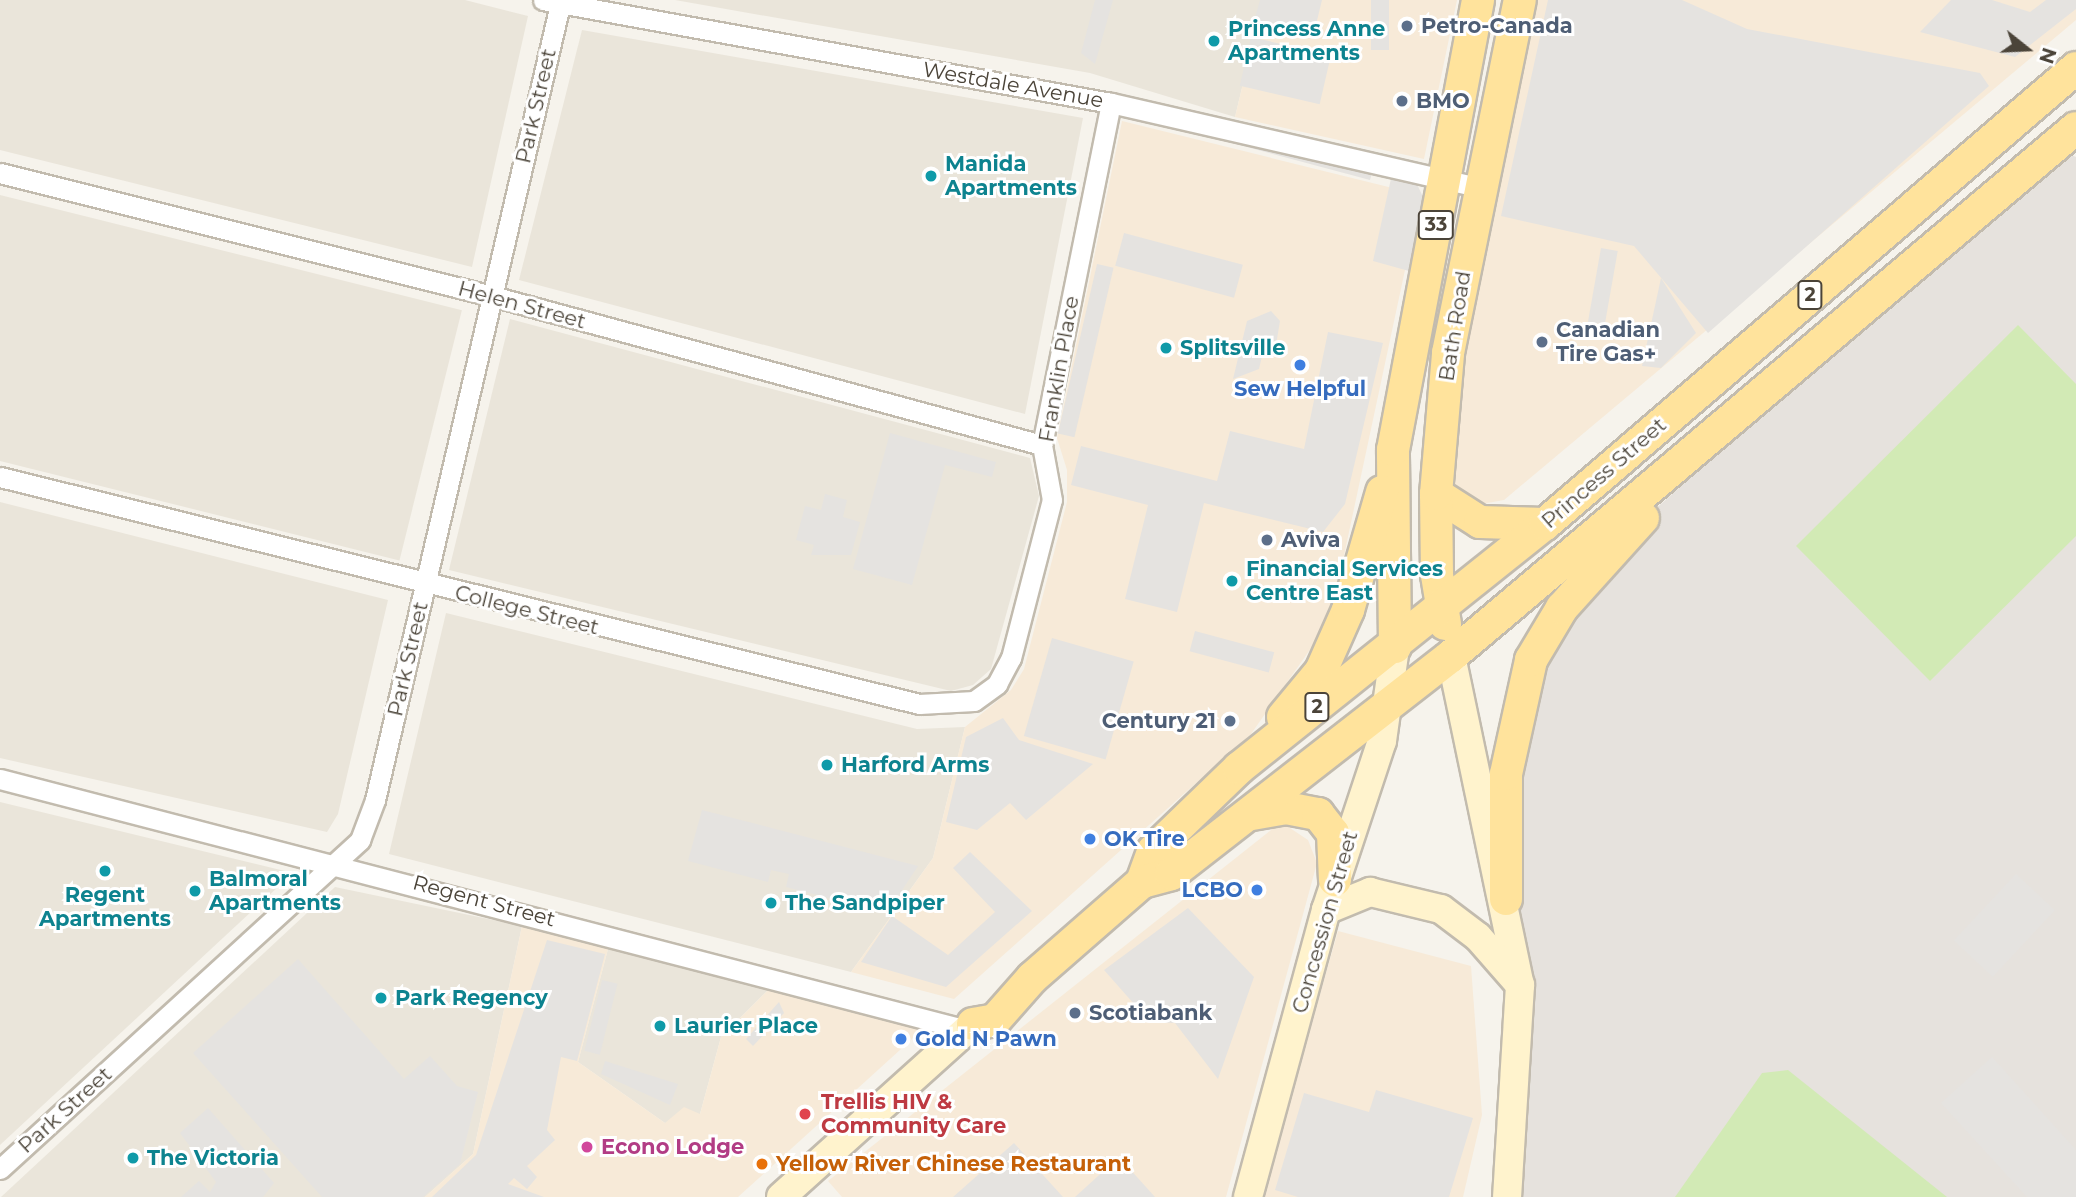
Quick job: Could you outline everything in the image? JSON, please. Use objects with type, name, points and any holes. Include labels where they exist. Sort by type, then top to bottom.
[{"type":"main road","name":"Bath Road","points":[[1395,647],[1393,450],[1478,0]]},
{"type":"main road","name":"Bath Road","points":[[1451,656],[1443,607],[1436,494],[1448,353],[1520,0]]},
{"type":"main road","name":"Princess Street","points":[[1142,882],[1153,850],[1239,768],[1395,647],[1545,524],[2076,68]]},
{"type":"main road","name":"Princess Street","points":[[796,1192],[970,1027],[1008,982],[1031,978],[1142,882],[1171,873],[1451,656],[1719,434],[2076,128]]},
{"type":"main road","points":[[1506,899],[1506,774],[1542,636],[1719,434]]},
{"type":"main road","points":[[1239,768],[1321,671],[1361,572],[1393,450]]},
{"type":"main road","points":[[1436,494],[1480,522],[1545,524]]},
{"type":"main road","name":"Concession Street","points":[[1248,1197],[1326,910],[1387,707],[1395,647]]},
{"type":"main road","points":[[1451,656],[1506,899],[1520,985],[1507,1197]]},
{"type":"main road","points":[[1250,814],[1286,808],[1318,814],[1333,834],[1335,880]]},
{"type":"main road","points":[[1326,910],[1370,892],[1440,909],[1478,937],[1520,985]]},
{"type":"street","name":"Westdale Avenue","points":[[555,1],[1111,103],[1480,188]]},
{"type":"street","name":"Park Street","points":[[0,1169],[357,846],[375,800],[492,296],[555,1]]},
{"type":"street","name":"Franklin Place","points":[[974,701],[997,684],[1011,658],[1052,500],[1042,445],[1111,103]]},
{"type":"street","name":"Helen Street","points":[[0,173],[492,296],[1042,445]]},
{"type":"street","name":"College Street","points":[[0,478],[929,707],[974,701]]},
{"type":"street","name":"Regent Street","points":[[0,779],[340,863],[970,1027]]},
{"type":"shaded area","points":[[0,0],[465,0],[528,16],[472,267],[0,150]]},
{"type":"shaded area","points":[[675,0],[1263,0],[1235,117],[1090,73]]},
{"type":"shaded area","points":[[1095,0],[1113,0],[1095,64],[1081,53]]},
{"type":"shaded area","points":[[1260,0],[1322,0],[1313,37],[1254,21]]},
{"type":"shaded area","points":[[1263,0],[1457,0],[1424,159],[1235,117]]},
{"type":"shaded area","points":[[1371,0],[1389,0],[1389,50],[1371,50]]},
{"type":"shaded area","points":[[1530,0],[2076,0],[2076,20],[1504,500],[1476,505],[1453,495],[1446,475],[1455,367]]},
{"type":"shaded area","points":[[1548,0],[1682,0],[1747,29],[1980,73],[1989,86],[1708,333],[1634,246],[1501,216]]},
{"type":"shaded area","points":[[1951,0],[1992,0],[2030,12],[2046,0],[2076,0],[2076,9],[2015,57],[1920,32]]},
{"type":"shaded area","points":[[582,30],[1083,118],[1025,414],[519,280]]},
{"type":"shaded area","points":[[1251,37],[1331,55],[1320,104],[1240,86]]},
{"type":"shaded area","points":[[1135,117],[1374,165],[1370,180]]},
{"type":"shaded area","points":[[1122,121],[1421,195],[1330,621],[1251,734],[954,999],[851,972],[933,858],[965,727],[1011,690],[1024,669],[1067,502],[1067,470],[1057,438]]},
{"type":"shaded area","points":[[2057,148],[2076,157],[2076,1197],[1512,1197],[1508,835],[1526,682],[1631,531]]},
{"type":"shaded area","points":[[1392,174],[1415,180],[1424,199],[1409,271],[1373,261]]},
{"type":"shaded area","points":[[0,195],[462,310],[399,560],[0,461]]},
{"type":"shaded area","points":[[1124,233],[1243,265],[1234,298],[1115,266]]},
{"type":"shaded area","points":[[1601,248],[1618,251],[1605,325],[1588,322]]},
{"type":"shaded area","points":[[1097,264],[1114,268],[1074,437],[1058,434]]},
{"type":"shaded area","points":[[1661,278],[1696,333],[1661,368],[1642,366]]},
{"type":"shaded area","points":[[1271,311],[1280,321],[1275,351],[1265,343],[1259,369],[1233,379],[1247,321]]},
{"type":"shaded area","points":[[510,319],[1030,458],[1039,496],[991,669],[973,685],[951,691],[449,570]]},
{"type":"shaded area","points":[[1328,332],[1383,343],[1345,504],[1323,532],[1204,503],[1177,612],[1125,599],[1148,505],[1071,485],[1081,446],[1217,481],[1230,431],[1304,449]]},
{"type":"shaded area","points":[[890,433],[996,462],[992,477],[945,465],[912,585],[853,569]]},
{"type":"shaded area","points":[[825,494],[847,500],[843,517],[860,522],[851,555],[811,555],[814,545],[796,540],[805,506],[821,510]]},
{"type":"shaded area","points":[[0,502],[388,600],[338,814],[327,832],[0,758]]},
{"type":"shaded area","points":[[446,613],[917,729],[965,727],[933,858],[851,972],[389,854]]},
{"type":"shaded area","points":[[1195,631],[1274,652],[1269,673],[1190,651]]},
{"type":"shaded area","points":[[1052,638],[1134,661],[1106,759],[1024,736]]},
{"type":"shaded area","points":[[1003,718],[1019,740],[1093,764],[1026,820],[1010,803],[977,830],[946,822],[966,737]]},
{"type":"shaded area","points":[[0,802],[293,873],[0,1145]]},
{"type":"shaded area","points":[[702,810],[918,866],[887,913],[786,887],[789,874],[771,870],[768,882],[688,861]]},
{"type":"shaded area","points":[[1281,822],[1308,840],[1317,863],[1226,1197],[842,1197],[828,1181]]},
{"type":"shaded area","points":[[970,852],[1032,911],[946,987],[861,962],[892,916],[948,955],[995,912],[953,868]]},
{"type":"shaded area","points":[[2016,874],[2055,910],[1993,977],[1954,941]]},
{"type":"shaded area","points":[[335,887],[522,926],[473,1154],[425,1197],[1,1197]]},
{"type":"shaded area","points":[[1188,908],[1254,977],[1218,1079],[1175,1023],[1150,1022],[1104,970]]},
{"type":"shaded area","points":[[522,926],[608,949],[578,1062],[665,1123],[684,1107],[700,1114],[721,1037],[768,990],[922,1030],[738,1197],[425,1197],[473,1154]]},
{"type":"shaded area","points":[[1338,931],[1471,966],[1482,1115],[1463,1197],[1262,1197]]},
{"type":"shaded area","points":[[547,940],[605,954],[577,1061],[561,1057],[547,1130],[555,1140],[527,1166],[537,1177],[527,1189],[514,1178],[508,1184],[544,1197],[432,1197],[476,1155]]},
{"type":"shaded area","points":[[608,949],[768,990],[721,1037],[700,1114],[665,1123],[578,1062]]},
{"type":"shaded area","points":[[298,959],[404,1079],[430,1056],[457,1086],[478,1092],[460,1164],[423,1197],[322,1197],[193,1053]]},
{"type":"shaded area","points":[[602,980],[618,984],[600,1055],[584,1051]]},
{"type":"shaded area","points":[[779,1002],[784,1013],[753,1046],[746,1039]]},
{"type":"shaded area","points":[[1992,1057],[2076,1150],[2076,1197],[2027,1197],[1941,1103]]},
{"type":"shaded area","points":[[605,1061],[678,1084],[670,1105],[601,1074]]},
{"type":"shaded area","points":[[1376,1090],[1473,1118],[1449,1197],[1298,1197],[1275,1190],[1304,1093],[1369,1112]]},
{"type":"shaded area","points":[[208,1108],[274,1183],[263,1197],[181,1197],[199,1181],[210,1192],[216,1182],[180,1133]]},
{"type":"shaded area","points":[[1014,1143],[1063,1197],[953,1197]]},
{"type":"shaded area","points":[[1119,1157],[1155,1197],[1075,1197]]},
{"type":"green space","points":[[2018,325],[2076,384],[2076,536],[1930,681],[1796,546]]},
{"type":"green space","points":[[1788,1070],[1947,1197],[1675,1197],[1762,1073]]},
{"type":"place","name":"Petro-Canada","points":[[1407,26]]},
{"type":"place","name":"Princess Anne Apartments","points":[[1214,41]]},
{"type":"place","name":"BMO","points":[[1402,101]]},
{"type":"place","name":"Manida Apartments","points":[[931,176]]},
{"type":"place","name":"Canadian Tire Gas+","points":[[1542,342]]},
{"type":"place","name":"Splitsville","points":[[1166,348]]},
{"type":"place","name":"Sew Helpful","points":[[1300,365]]},
{"type":"place","name":"Aviva","points":[[1267,540]]},
{"type":"place","name":"Financial Services Centre East","points":[[1232,581]]},
{"type":"place","name":"Century 21","points":[[1230,721]]},
{"type":"place","name":"Harford Arms","points":[[827,765]]},
{"type":"place","name":"OK Tire","points":[[1090,839]]},
{"type":"place","name":"Regent Apartments","points":[[105,871]]},
{"type":"place","name":"LCBO","points":[[1257,890]]},
{"type":"place","name":"Balmoral Apartments","points":[[195,891]]},
{"type":"place","name":"The Sandpiper","points":[[771,903]]},
{"type":"place","name":"Park Regency","points":[[381,998]]},
{"type":"place","name":"Scotiabank","points":[[1075,1013]]},
{"type":"place","name":"Laurier Place","points":[[660,1026]]},
{"type":"place","name":"Gold N Pawn","points":[[901,1039]]},
{"type":"place","name":"Trellis HIV & Community Care","points":[[805,1114]]},
{"type":"place","name":"Econo Lodge","points":[[587,1147]]},
{"type":"place","name":"The Victoria","points":[[133,1158]]},
{"type":"place","name":"Yellow River Chinese Restaurant","points":[[762,1164]]}]
